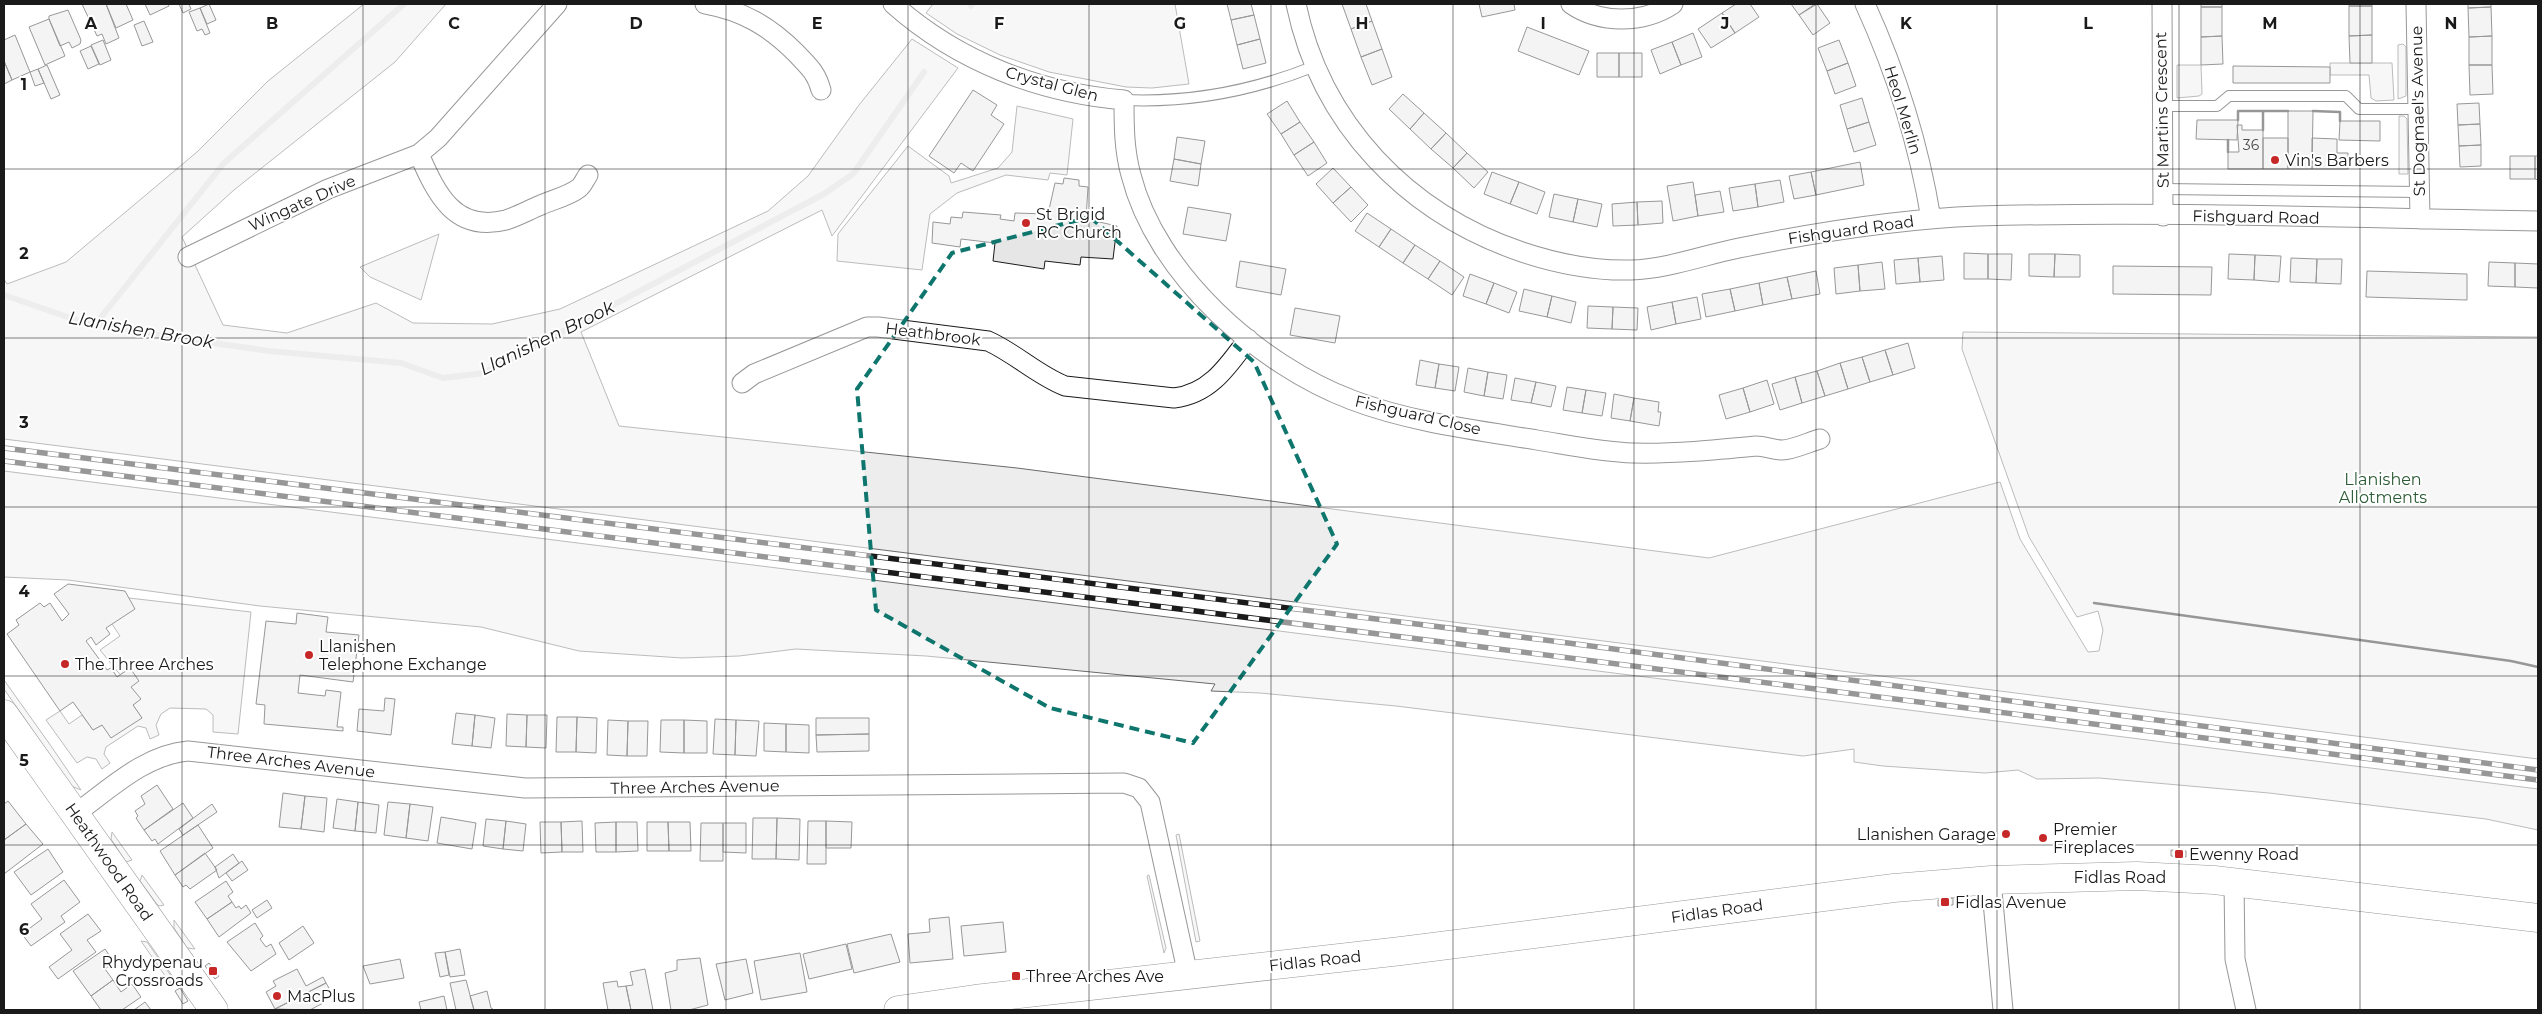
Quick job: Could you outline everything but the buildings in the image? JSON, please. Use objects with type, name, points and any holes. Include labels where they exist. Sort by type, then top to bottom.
[{"type":"street","name":"Wingate Drive","points":[[188,256],[328,189],[419,154],[438,138],[557,4]]},
{"type":"street","points":[[705,4],[738,12],[771,30],[816,74],[821,90]]},
{"type":"street","name":"Crystal Glen","points":[[893,4],[918,25],[953,48],[1008,74],[1068,92],[1124,100]]},
{"type":"street","name":"Fishguard Road","points":[[1296,4],[1300,25],[1315,66],[1329,94],[1361,140],[1413,195],[1431,208],[1483,237],[1563,264],[1589,268],[1645,269],[1822,232],[1875,223],[1930,219],[2005,216],[2164,216],[2538,221]]},
{"type":"street","points":[[1571,4],[1602,17],[1619,19],[1650,15],[1672,4]]},
{"type":"street","name":"Heol Merlin","points":[[1865,4],[1904,108],[1925,186],[1930,219]]},
{"type":"street","name":"St Martins Crescent","points":[[2162,4],[2164,216]]},
{"type":"street","name":"St Dogmael's Avenue","points":[[2416,4],[2420,218]]},
{"type":"street","name":"Fishguard Close","points":[[1124,100],[1124,128],[1131,175],[1148,220],[1185,277],[1248,339],[1285,366],[1318,385],[1353,400],[1399,414],[1510,436],[1609,451],[1634,453],[1690,452],[1759,446],[1784,450],[1820,439]]},
{"type":"street","points":[[419,154],[432,182],[448,207],[457,215],[482,222],[507,219],[580,188],[588,175]]},
{"type":"street","name":"Heathbrook","points":[[742,383],[754,374],[856,330],[878,327],[988,341],[999,346],[1054,382],[1065,386],[1174,398],[1187,396],[1213,383],[1248,339]]},
{"type":"street","name":"Heathwood Road","points":[[4,714],[214,1010]]},
{"type":"street","name":"Three Arches Avenue","points":[[75,814],[152,759],[171,752],[188,751],[525,788],[1124,783],[1139,788],[1150,802],[1188,975]]},
{"type":"street","name":"Fidlas Road","points":[[898,1010],[975,999],[1401,951],[1894,888],[1991,880],[2137,876],[2234,882],[2538,918]]},
{"type":"street","points":[[1991,880],[2003,1010]]},
{"type":"street","points":[[2234,882],[2235,959],[2246,1010]]},
{"type":"lane","name":"Crystal Glen","points":[[1124,100],[1162,102],[1233,92],[1266,84],[1315,66]]},
{"type":"lane","points":[[2162,106],[2217,106],[2229,96],[2346,96],[2359,108],[2418,109]]},
{"type":"lane","name":"Fishguard Road","points":[[2163,189],[2420,192]]},
{"type":"highlighted area","points":[[1090,217],[1254,362],[1337,544],[1193,743],[1050,708],[876,610],[857,389],[952,253]]},
{"type":"shaded area","points":[[364,4],[446,4],[395,62],[234,190],[182,237],[223,325],[287,333],[376,303],[413,323],[492,324],[560,309],[768,211],[808,176],[859,105],[912,39],[958,68],[832,236],[822,210],[581,332],[619,426],[1017,468],[1709,558],[2000,482],[2020,539],[2088,652],[2099,651],[2103,630],[2098,611],[2077,617],[2029,537],[1962,349],[1963,332],[2538,337],[2538,759],[4,439],[4,279],[7,284],[66,262],[197,152],[268,81]]},
{"type":"shaded area","points":[[933,4],[1175,4],[1189,84],[1152,88],[1126,87],[1049,72],[1000,55],[957,34],[926,13]]},
{"type":"shaded area","points":[[2403,44],[2406,47],[2406,96],[2398,99],[2398,45]]},
{"type":"shaded area","points":[[2330,63],[2392,63],[2394,100],[2376,101],[2371,98],[2369,75],[2330,75]]},
{"type":"shaded area","points":[[2177,65],[2201,65],[2202,94],[2199,96],[2177,98]]},
{"type":"shaded area","points":[[1017,106],[1073,119],[1067,175],[1050,173],[1048,180],[1006,175],[957,193],[930,214],[922,270],[837,261],[838,234],[908,146],[949,176],[951,183],[998,168],[1012,152]]},
{"type":"shaded area","points":[[2399,116],[2404,116],[2407,119],[2408,174],[2399,174]]},
{"type":"shaded area","points":[[439,234],[421,300],[370,277],[360,267]]},
{"type":"shaded area","points":[[4,471],[2538,789],[2538,830],[2486,819],[2269,793],[2099,778],[2037,779],[2018,770],[1985,773],[1883,766],[1854,762],[1854,749],[1803,756],[1396,706],[1260,693],[1211,691],[1215,684],[926,656],[796,649],[739,656],[682,658],[579,651],[481,627],[260,606],[68,580],[4,577]]},
{"type":"shaded area","points":[[129,598],[251,612],[238,734],[213,732],[213,715],[206,709],[170,708],[161,714],[156,725],[159,735],[150,739],[146,728],[138,726],[106,747],[104,754],[110,763],[102,769],[96,759],[87,757],[77,763],[46,720],[60,711],[69,724],[82,715],[93,730],[102,725],[142,718],[133,705],[140,699],[100,650],[120,636],[112,624]]},
{"type":"shaded area","points":[[4,680],[81,790],[71,786],[4,689]]},
{"type":"shaded area","points":[[112,832],[132,860],[126,862],[111,839]]},
{"type":"shaded area","points":[[1179,834],[1200,941],[1196,942],[1176,835]]},
{"type":"shaded area","points":[[142,875],[164,905],[159,906],[156,903],[140,881]]},
{"type":"shaded area","points":[[1149,875],[1166,948],[1164,953],[1147,876]]},
{"type":"shaded area","points":[[174,920],[195,949],[187,948],[174,928]]},
{"type":"shaded area","points":[[141,941],[147,942],[174,980],[170,983]]},
{"type":"waterway","points":[[98,321],[224,163],[404,4]]},
{"type":"waterway","name":"Llanishen Brook","points":[[4,295],[79,321],[165,336],[269,351],[401,363],[443,378],[484,373],[824,194],[853,174],[924,72]]},
{"type":"railway","points":[[4,448],[1545,640],[2538,770]]},
{"type":"railway","points":[[4,461],[2538,780]]},
{"type":"wall","points":[[2238,120],[2238,111],[2263,111],[2263,130]]},
{"type":"wall","points":[[2263,111],[2288,111]]},
{"type":"wall","points":[[2313,111],[2340,112],[2340,121]]},
{"type":"wall","points":[[2228,140],[2228,152]]},
{"type":"wall","points":[[2094,603],[2511,661],[2538,667]]},
{"type":"place","name":"Vin's Barbers","points":[[2275,160]]},
{"type":"place","name":"St Brigid RC Church","points":[[1026,223]]},
{"type":"place","name":"Llanishen Telephone Exchange","points":[[309,655]]},
{"type":"place","name":"The Three Arches","points":[[65,664]]},
{"type":"place","name":"Llanishen Garage","points":[[2006,834]]},
{"type":"place","name":"Premier Fireplaces","points":[[2043,838]]},
{"type":"place","name":"Ewenny Road","points":[[2179,854]]},
{"type":"place","name":"Fidlas Avenue","points":[[1945,902]]},
{"type":"place","name":"Rhydypenau Crossroads","points":[[213,971]]},
{"type":"place","name":"Three Arches Ave","points":[[1016,976]]},
{"type":"place","name":"MacPlus","points":[[277,996]]},
{"type":"park label","name":"Llanishen Allotments","points":[[2383,488]]}]
